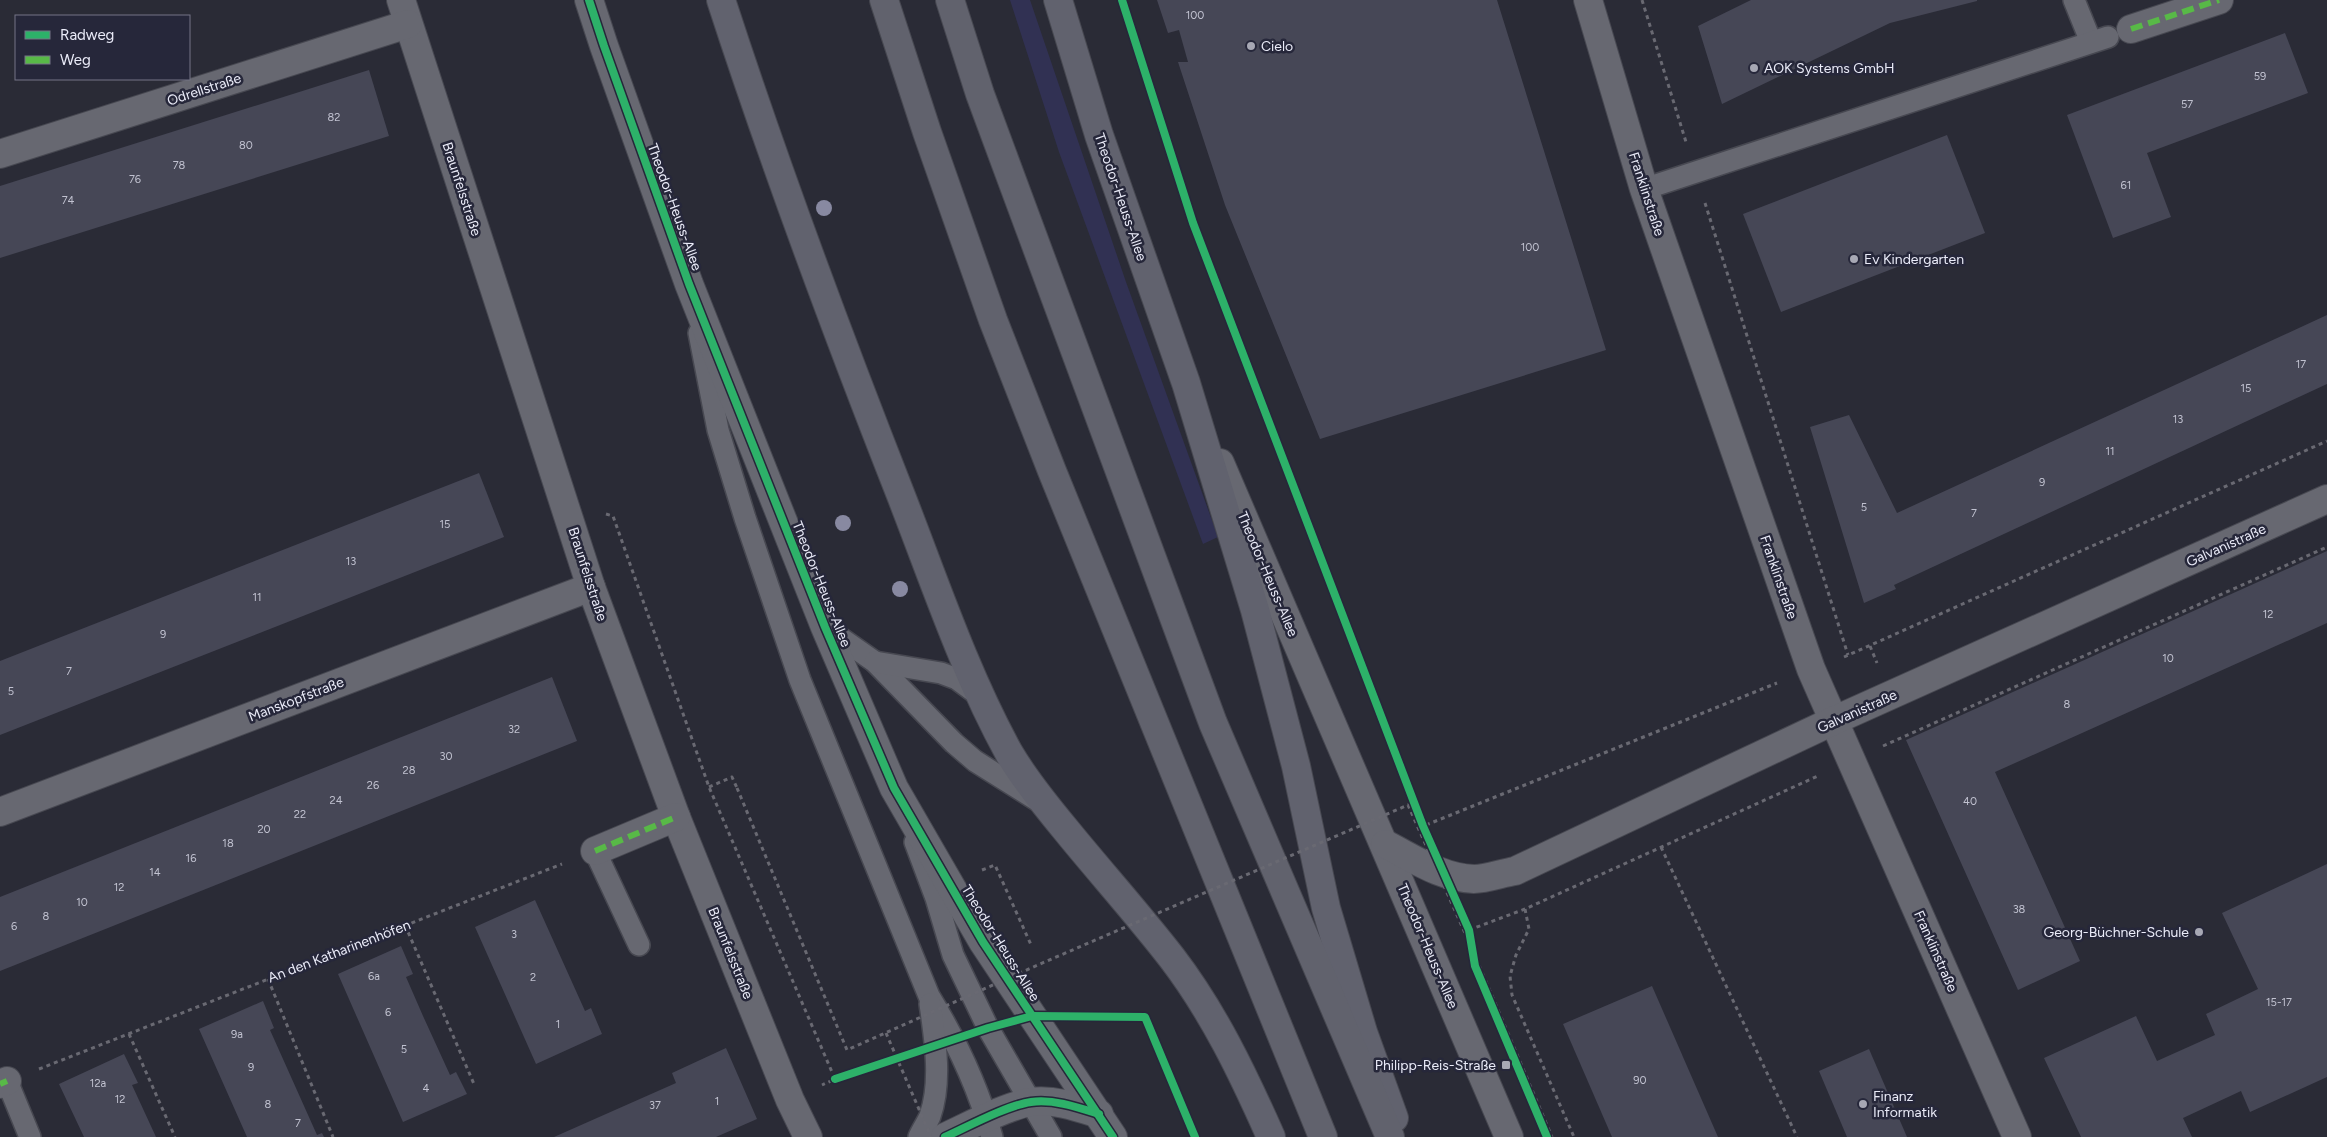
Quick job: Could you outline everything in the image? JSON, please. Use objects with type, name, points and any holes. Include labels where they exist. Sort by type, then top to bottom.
[{"type":"highway","points":[[884,0],[927,132],[997,328],[1052,471],[1322,1137]]},
{"type":"highway","points":[[950,0],[980,94],[1213,723],[1390,1137]]},
{"type":"main road","points":[[720,0],[754,102],[834,326],[980,696],[1012,757],[1046,805],[1171,956],[1196,991],[1237,1061],[1271,1137]]},
{"type":"main road","name":"Theodor-Heuss-Allee","points":[[1058,0],[1099,135],[1186,383]]},
{"type":"main road","points":[[1186,383],[1255,610],[1296,766],[1326,908],[1363,1032],[1401,1137]]},
{"type":"street","name":"Theodor-Heuss-Allee","points":[[589,0],[689,284],[825,627],[894,788],[983,942],[1106,1126]]},
{"type":"street","name":"Franklinstraße","points":[[1588,0],[1644,189],[1811,669],[1833,721],[1853,760],[2017,1137]]},
{"type":"street","points":[[2110,36],[2219,0]]},
{"type":"street","name":"Odrellstraße","points":[[0,154],[405,12]]},
{"type":"street","name":"Braunfelsstraße","points":[[405,12],[591,587],[676,817],[790,1100],[808,1137]]},
{"type":"street","name":"Theodor-Heuss-Allee","points":[[1186,383],[1510,1137]]},
{"type":"street","name":"Galvanistraße","points":[[1385,844],[1443,874],[1475,879],[1515,870],[1833,721],[2327,499]]},
{"type":"street","name":"Manskopfstraße","points":[[0,812],[591,587]]},
{"type":"street","points":[[595,851],[676,817]]},
{"type":"street","points":[[945,1137],[989,1128],[1030,1102],[1065,1104],[1106,1126]]},
{"type":"lane","points":[[1644,189],[2110,36],[2074,0]]},
{"type":"lane","points":[[689,284],[718,430],[745,518],[800,680],[929,996],[955,1040],[989,1128]]},
{"type":"lane","points":[[825,627],[875,662],[954,743],[975,761],[1046,805]]},
{"type":"lane","points":[[875,662],[941,673],[957,679],[980,696]]},
{"type":"lane","points":[[894,788],[936,898],[953,955],[988,1028],[1051,1137]]},
{"type":"lane","points":[[595,851],[640,945]]},
{"type":"lane","points":[[918,1137],[930,1116],[935,1088],[936,1046],[929,996]]},
{"type":"lane","points":[[4,1083],[30,1137]]},
{"type":"path","points":[[1642,0],[1848,655]]},
{"type":"path","points":[[1423,826],[1848,655],[2327,441]]},
{"type":"path","points":[[565,504],[613,516],[709,786],[835,1079],[790,1100]]},
{"type":"path","points":[[1468,930],[1525,909],[2327,547]]},
{"type":"path","points":[[709,786],[732,777],[847,1050],[1040,964],[1408,805],[1474,951],[1552,1137]]},
{"type":"path","points":[[1661,848],[1797,1137]]},
{"type":"path","points":[[1515,870],[1529,929],[1516,955],[1510,976],[1512,995],[1574,1137]]},
{"type":"path","points":[[998,872],[1040,964]]},
{"type":"path","points":[[405,925],[474,1084]]},
{"type":"path","points":[[268,979],[332,1137]]},
{"type":"path","points":[[886,1033],[931,1137]]},
{"type":"path","points":[[129,1034],[175,1137]]},
{"type":"shaded area","points":[[1010,0],[1030,0],[1126,282],[1218,537],[1203,544],[1059,152]]},
{"type":"building","points":[[1157,0],[1497,0],[1606,350],[1320,439],[1225,205],[1178,62],[1188,62],[1179,30],[1168,33]]},
{"type":"building","name":"AOK Systems GmbH","points":[[1751,0],[1977,1],[1890,23],[1722,104],[1698,26]]},
{"type":"building","points":[[2285,33],[2308,93],[2147,153],[2171,217],[2113,238],[2067,115]]},
{"type":"building","points":[[369,70],[389,136],[0,258],[0,186]]},
{"type":"building","points":[[1947,135],[1985,233],[1781,312],[1743,214]]},
{"type":"building","points":[[2327,315],[2327,384],[1894,585],[1896,589],[1864,603],[1810,427],[1849,415],[1897,513]]},
{"type":"building","points":[[479,473],[504,537],[0,735],[0,661]]},
{"type":"building","points":[[2327,551],[2327,623],[1995,772],[2080,961],[2018,990],[1906,740]]},
{"type":"building","points":[[552,677],[577,741],[0,971],[0,897]]},
{"type":"building","points":[[2327,864],[2327,1077],[2250,1112],[2241,1091],[2183,1118],[2192,1137],[2081,1137],[2044,1058],[2136,1016],[2157,1061],[2215,1035],[2206,1014],[2258,989],[2222,913]]},
{"type":"building","points":[[535,900],[585,1011],[591,1008],[602,1034],[536,1064],[475,927]]},
{"type":"building","points":[[401,946],[413,974],[406,977],[423,1016],[450,1075],[456,1072],[467,1094],[403,1122],[338,974]]},
{"type":"building","points":[[1652,986],[1718,1137],[1612,1137],[1563,1024]]},
{"type":"building","points":[[263,1001],[274,1028],[270,1030],[317,1135],[322,1133],[324,1137],[247,1137],[199,1029]]},
{"type":"building","points":[[726,1048],[757,1119],[716,1137],[554,1137],[676,1083],[672,1073]]},
{"type":"building","name":"Finanz Informatik","points":[[1869,1049],[1907,1137],[1847,1137],[1819,1071]]},
{"type":"building","points":[[124,1054],[138,1083],[132,1085],[156,1137],[84,1137],[59,1084]]},
{"type":"marked path","points":[[2131,29],[2219,0]]},
{"type":"marked path","points":[[595,851],[676,817]]},
{"type":"marked path","points":[[0,1084],[7,1081]]},
{"type":"cycle path","points":[[589,0],[689,284],[825,627],[894,788],[983,942],[1113,1137]]},
{"type":"cycle path","points":[[1122,0],[1193,223],[1423,826],[1469,930],[1475,966],[1547,1137]]},
{"type":"cycle path","points":[[835,1079],[988,1028],[1032,1016],[1145,1017],[1195,1137]]},
{"type":"cycle path","points":[[945,1137],[999,1112],[1031,1102],[1057,1103],[1099,1114]]},
{"type":"place","name":"Cielo","points":[[1251,46]]},
{"type":"place","name":"AOK Systems GmbH","points":[[1754,68]]},
{"type":"place","name":"Ev Kindergarten","points":[[1854,259]]},
{"type":"place","name":"Georg-Büchner-Schule","points":[[2199,932]]},
{"type":"place","name":"Philipp-Reis-Straße","points":[[1506,1065]]},
{"type":"place","name":"Finanz Informatik","points":[[1863,1104]]}]
